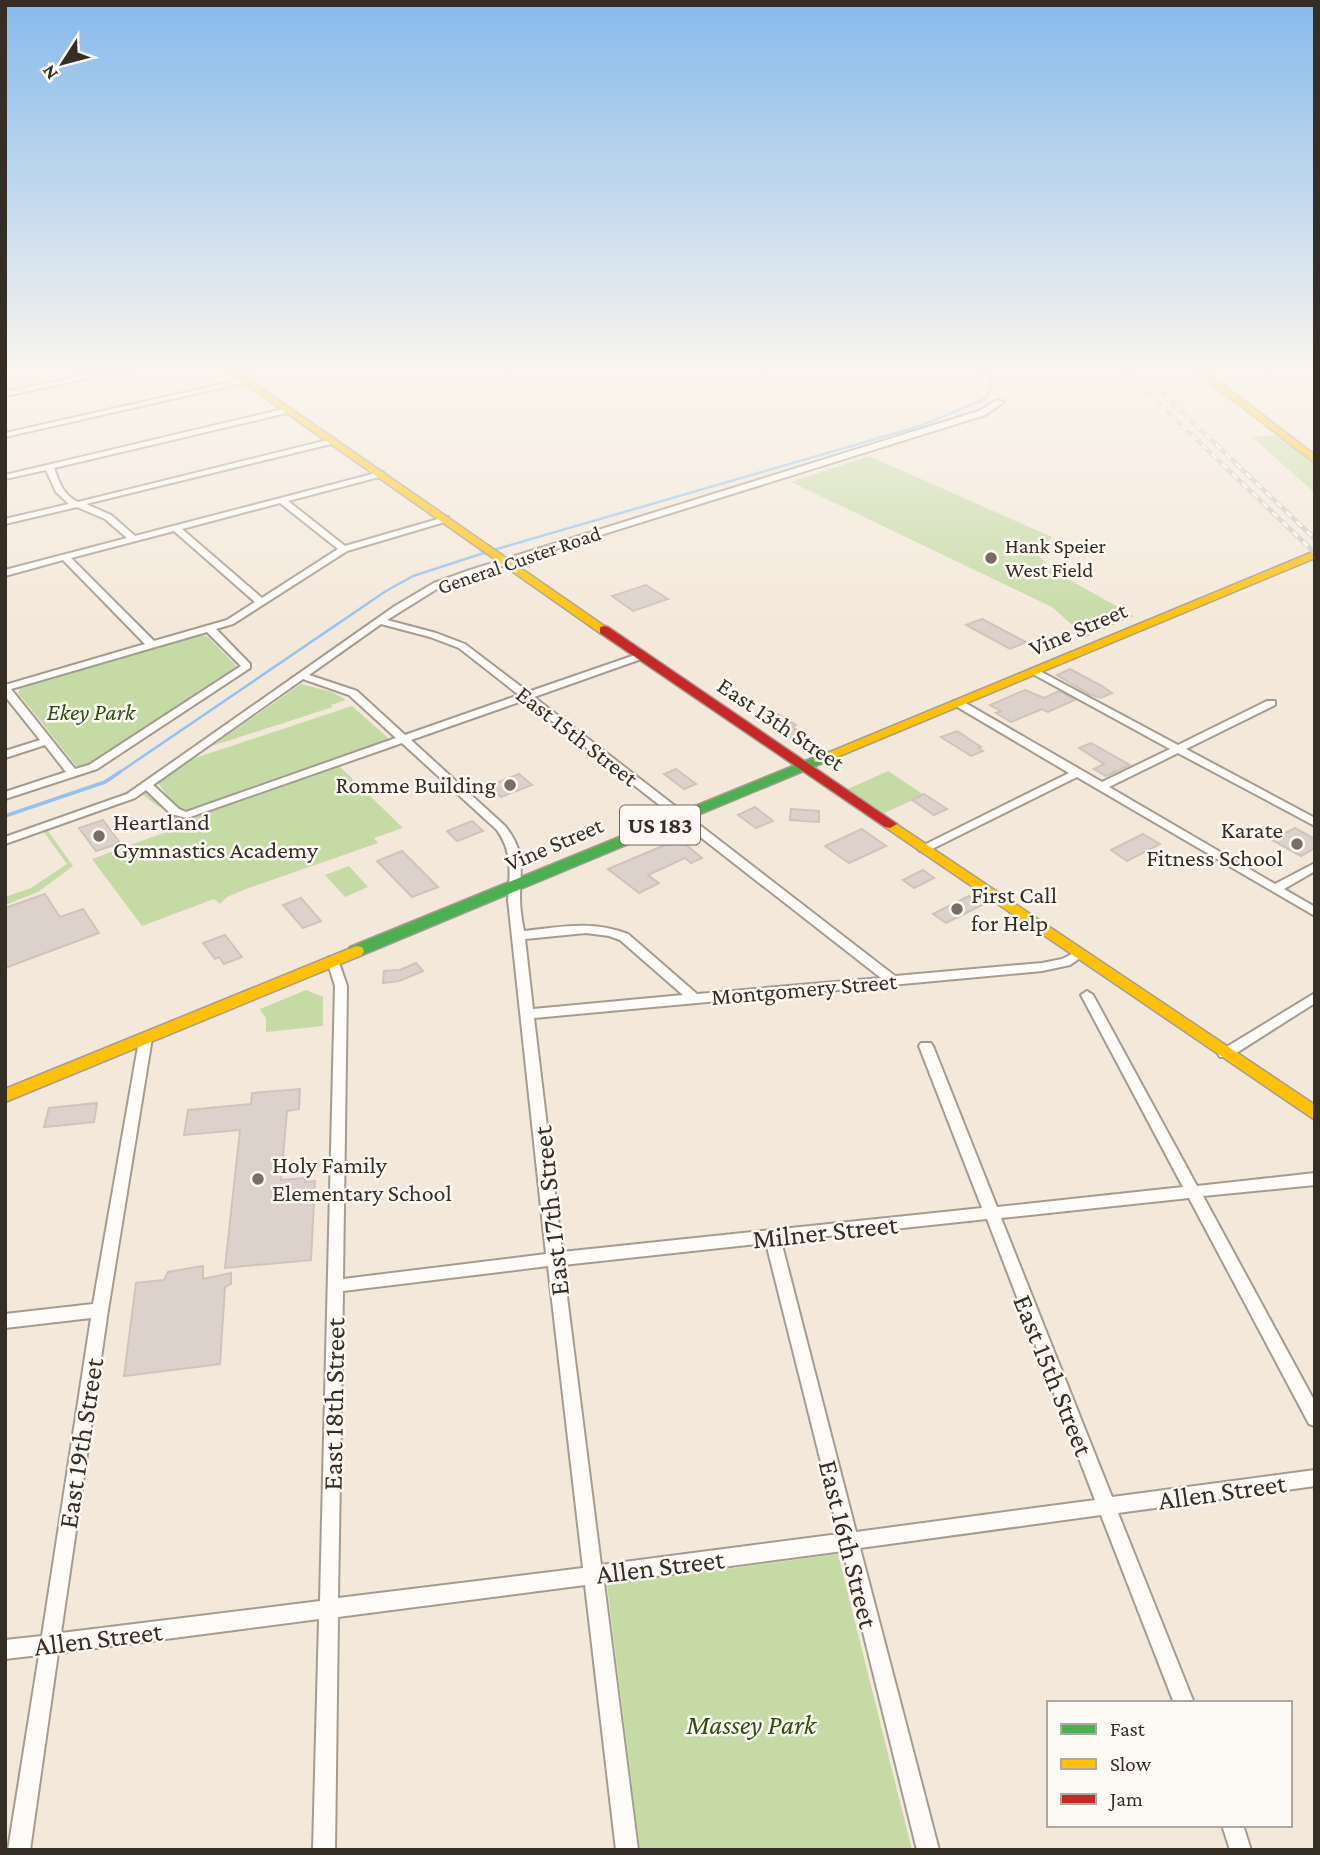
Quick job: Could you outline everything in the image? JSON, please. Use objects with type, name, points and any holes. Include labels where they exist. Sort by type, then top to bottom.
[{"type":"street","points":[[5,477],[101,454]]},
{"type":"street","points":[[5,522],[281,454]]},
{"type":"street","name":"East 13th Street","points":[[350,454],[641,656],[1315,1114]]},
{"type":"street","name":"General Custer Road","points":[[5,841],[113,804],[147,786],[380,621],[437,585],[852,454]]},
{"type":"street","points":[[48,466],[56,488],[74,505],[109,518],[133,539]]},
{"type":"street","points":[[5,573],[380,474]]},
{"type":"street","points":[[282,500],[344,550]]},
{"type":"street","points":[[73,774],[5,688],[230,622],[344,550],[445,519]]},
{"type":"street","points":[[176,528],[261,602]]},
{"type":"street","name":"Vine Street","points":[[5,1096],[1315,555]]},
{"type":"street","points":[[65,557],[152,645]]},
{"type":"street","name":"East 15th Street","points":[[380,621],[462,646],[892,980]]},
{"type":"street","points":[[5,796],[93,767],[247,666],[209,628]]},
{"type":"street","points":[[147,786],[159,792],[175,813],[187,815],[528,698],[641,656]]},
{"type":"street","points":[[1036,672],[1315,823]]},
{"type":"street","name":"East 17th Street","points":[[303,676],[353,693],[509,836],[518,870],[514,886],[518,936],[627,1850]]},
{"type":"street","points":[[958,703],[1315,912]]},
{"type":"street","points":[[1101,787],[1271,703]]},
{"type":"street","points":[[5,755],[48,741]]},
{"type":"street","points":[[924,849],[1077,773]]},
{"type":"street","points":[[1275,889],[1315,866]]},
{"type":"street","points":[[518,936],[598,929],[613,931],[624,937],[695,999]]},
{"type":"street","name":"Montgomery Street","points":[[527,1014],[1057,965],[1078,955]]},
{"type":"street","name":"East 18th Street","points":[[324,1850],[341,985],[333,960]]},
{"type":"street","points":[[1087,995],[1315,1419]]},
{"type":"street","points":[[1225,1054],[1315,997]]},
{"type":"street","name":"East 19th Street","points":[[19,1850],[100,1310],[145,1038]]},
{"type":"street","name":"East 15th Street","points":[[926,1046],[1183,1701]]},
{"type":"street","name":"Milner Street","points":[[335,1286],[1315,1179]]},
{"type":"street","name":"East 16th Street","points":[[772,1237],[928,1850]]},
{"type":"street","points":[[5,1321],[100,1310]]},
{"type":"street","name":"Allen Street","points":[[5,1650],[328,1610],[1315,1478]]},
{"type":"street","points":[[1233,1827],[1241,1850]]},
{"type":"green space","points":[[1271,454],[1306,454],[1315,461],[1315,493]]},
{"type":"green space","points":[[869,456],[1052,537],[1038,555],[1052,570],[1134,616],[1086,637],[1052,607],[791,482]]},
{"type":"green space","name":"Ekey Park","points":[[198,635],[207,636],[238,668],[85,768],[77,767],[18,693],[20,688]]},
{"type":"green space","points":[[301,684],[332,692],[346,700],[331,705],[333,707],[212,746]]},
{"type":"green space","points":[[352,706],[388,738],[387,741],[184,812],[179,812],[158,783],[189,760]]},
{"type":"green space","points":[[336,763],[403,828],[374,838],[378,843],[246,889],[227,897],[220,904],[214,899],[142,926],[92,859],[180,827],[163,806],[159,807],[143,795],[141,790],[147,786],[179,815]]},
{"type":"green space","points":[[888,771],[924,795],[884,813],[848,789]]},
{"type":"green space","points":[[48,831],[73,866],[38,892],[5,905],[5,897],[31,888],[67,864],[44,832]]},
{"type":"green space","points":[[349,866],[368,887],[345,897],[325,875]]},
{"type":"green space","points":[[306,990],[323,997],[323,1026],[266,1032],[266,1018],[260,1009]]},
{"type":"green space","name":"Massey Park","points":[[838,1554],[912,1850],[640,1850],[607,1585]]},
{"type":"building","points":[[646,585],[668,599],[633,611],[612,596]]},
{"type":"building","points":[[982,619],[1026,642],[1010,649],[966,625]]},
{"type":"building","points":[[1070,669],[1112,693],[1101,698],[1057,675]]},
{"type":"building","points":[[1025,690],[1044,698],[1059,691],[1075,700],[1048,712],[1042,709],[1011,722],[996,713],[1001,711],[990,705]]},
{"type":"building","points":[[778,714],[796,725],[792,727],[802,733],[791,738],[764,719]]},
{"type":"building","points":[[957,731],[983,751],[971,756],[941,737]]},
{"type":"building","points":[[1091,743],[1130,765],[1106,776],[1094,769],[1104,764],[1079,748]]},
{"type":"building","points":[[676,769],[696,784],[684,789],[664,774]]},
{"type":"building","name":"Romme Building","points":[[519,774],[532,785],[501,797],[488,786]]},
{"type":"building","points":[[924,794],[947,809],[934,815],[912,800]]},
{"type":"building","points":[[755,807],[773,821],[756,828],[738,815]]},
{"type":"building","points":[[791,809],[819,811],[819,822],[790,820]]},
{"type":"building","name":"Heartland Gymnastics Academy","points":[[103,820],[120,843],[96,851],[79,828]]},
{"type":"building","points":[[472,821],[483,831],[457,841],[447,831]]},
{"type":"building","name":"Karate Fitness School","points":[[1295,828],[1315,839],[1315,848],[1301,856],[1272,840]]},
{"type":"building","points":[[862,829],[886,846],[849,863],[825,846]]},
{"type":"building","points":[[1143,834],[1160,844],[1127,861],[1111,850]]},
{"type":"building","points":[[679,839],[702,858],[691,863],[685,858],[648,875],[659,883],[639,893],[608,869]]},
{"type":"building","points":[[402,851],[438,887],[412,897],[377,861]]},
{"type":"building","points":[[923,870],[934,878],[914,888],[903,880]]},
{"type":"building","points":[[45,894],[60,917],[83,909],[99,933],[5,968],[5,908]]},
{"type":"building","name":"First Call for Help","points":[[969,896],[982,905],[946,923],[933,914]]},
{"type":"building","points":[[301,898],[321,921],[303,928],[283,905]]},
{"type":"building","points":[[225,935],[242,957],[224,964],[219,957],[215,959],[203,943]]},
{"type":"building","points":[[416,963],[423,971],[399,981],[383,983],[384,971],[400,970]]},
{"type":"building","name":"Holy Family Elementary School","points":[[300,1089],[299,1109],[287,1111],[281,1180],[305,1178],[305,1182],[315,1181],[311,1260],[225,1268],[240,1130],[184,1135],[188,1110],[251,1104],[252,1093]]},
{"type":"building","points":[[97,1103],[94,1122],[44,1127],[49,1108]]},
{"type":"building","points":[[203,1266],[203,1279],[231,1273],[231,1284],[225,1287],[220,1364],[124,1376],[136,1283],[164,1280],[168,1272]]},
{"type":"waterway","points":[[117,774],[386,591],[413,576],[825,454]]},
{"type":"waterway","points":[[5,816],[105,782],[117,774]]},
{"type":"railway","points":[[1211,454],[1315,553]]},
{"type":"railway","points":[[1226,454],[1315,539]]},
{"type":"traffic: fast","points":[[356,951],[820,759]]},
{"type":"traffic: slow","points":[[350,454],[604,630]]},
{"type":"traffic: slow","points":[[1307,454],[1315,460]]},
{"type":"traffic: slow","points":[[820,759],[1315,554]]},
{"type":"traffic: slow","points":[[890,824],[1315,1114]]},
{"type":"traffic: slow","points":[[5,1096],[356,951]]},
{"type":"traffic: jam","points":[[604,630],[890,824]]},
{"type":"place","name":"Hank Speier West Field","points":[[991,558]]},
{"type":"place","name":"Romme Building","points":[[510,785]]},
{"type":"place","name":"Heartland Gymnastics Academy","points":[[99,836]]},
{"type":"place","name":"Karate Fitness School","points":[[1297,844]]},
{"type":"place","name":"First Call for Help","points":[[957,909]]},
{"type":"place","name":"Holy Family Elementary School","points":[[258,1179]]}]
